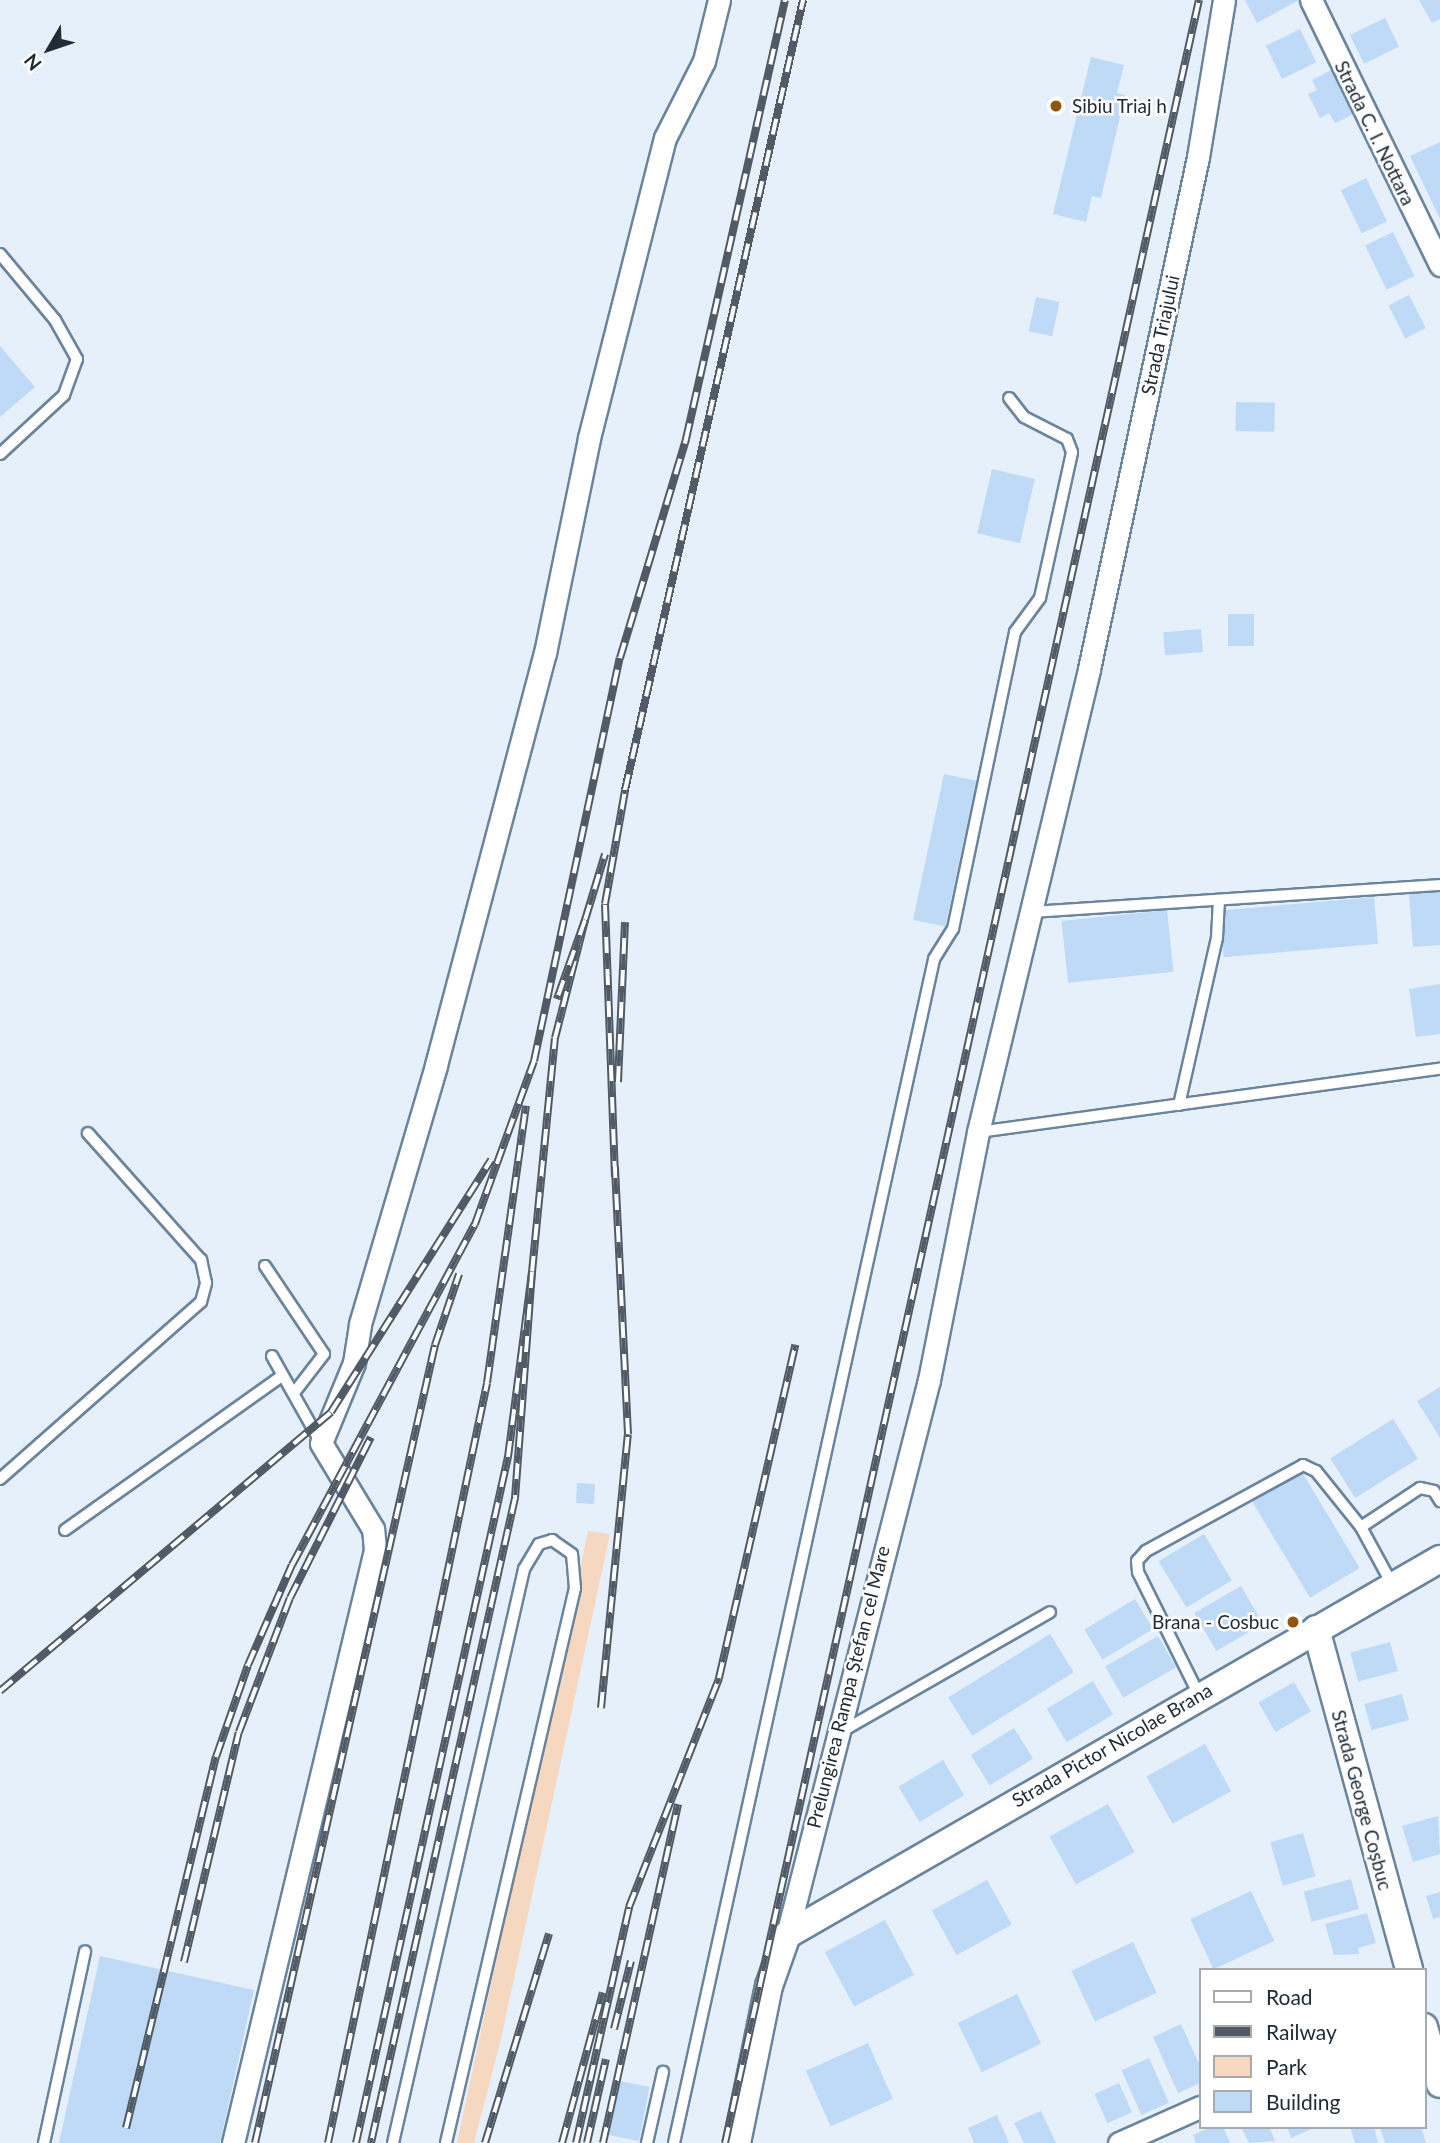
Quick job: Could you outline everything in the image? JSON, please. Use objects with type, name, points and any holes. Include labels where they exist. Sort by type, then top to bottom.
[{"type":"street","points":[[233,2143],[375,1550],[373,1529],[321,1443],[354,1363],[360,1324],[436,1065],[545,653],[589,438],[665,138],[704,61],[719,0]]},
{"type":"street","name":"Strada Triajului","points":[[1033,912],[1089,669],[1198,157],[1224,0]]},
{"type":"street","name":"Strada C. I. Nottara","points":[[1311,0],[1440,265]]},
{"type":"street","name":"Prelungirea Rampa Ștefan cel Mare","points":[[737,2143],[769,1986],[787,1935],[929,1380],[978,1132],[1033,912]]},
{"type":"street","name":"Strada Pictor Nicolae Brana","points":[[787,1935],[1199,1695],[1440,1559]]},
{"type":"street","name":"Strada George Coșbuc","points":[[1316,1629],[1408,1968]]},
{"type":"street","points":[[1426,2034],[1440,2084]]},
{"type":"street","points":[[1119,2143],[1198,2107]]},
{"type":"lane","points":[[0,254],[55,320],[77,359],[64,395],[0,454]]},
{"type":"lane","points":[[674,2143],[934,958],[953,929],[1016,632],[1040,598],[1072,452],[1067,439],[1024,417],[1009,398]]},
{"type":"lane","points":[[1033,912],[1440,885]]},
{"type":"lane","points":[[1179,1105],[1217,938],[1219,900]]},
{"type":"lane","points":[[978,1132],[1440,1069]]},
{"type":"lane","points":[[0,1479],[201,1302],[206,1283],[201,1260],[88,1133]]},
{"type":"lane","points":[[265,1265],[324,1354],[294,1393]]},
{"type":"lane","points":[[272,1356],[321,1443]]},
{"type":"lane","points":[[65,1530],[283,1375]]},
{"type":"lane","points":[[1199,1695],[1138,1572],[1137,1561],[1146,1551],[1303,1465],[1316,1471],[1361,1527],[1393,1586]]},
{"type":"lane","points":[[1361,1527],[1420,1488],[1434,1491],[1440,1501]]},
{"type":"lane","points":[[393,2143],[524,1569],[539,1544],[552,1540],[572,1554],[575,1588],[446,2143]]},
{"type":"lane","points":[[837,1734],[1050,1612]]},
{"type":"lane","points":[[44,2143],[85,1951]]},
{"type":"lane","points":[[647,2143],[663,2071]]},
{"type":"green space","points":[[588,1531],[610,1534],[501,2039],[474,2143],[457,2143]]},
{"type":"building","points":[[1245,0],[1299,0],[1257,23]]},
{"type":"building","points":[[1419,0],[1440,0],[1440,19],[1432,23]]},
{"type":"building","points":[[1385,18],[1399,47],[1364,64],[1350,35]]},
{"type":"building","points":[[1300,29],[1316,62],[1282,79],[1266,46]]},
{"type":"building","points":[[1091,57],[1124,65],[1117,93],[1125,95],[1101,198],[1092,196],[1086,222],[1053,214]]},
{"type":"building","points":[[1335,68],[1358,112],[1335,123],[1329,113],[1320,118],[1308,94],[1317,90],[1312,80]]},
{"type":"building","points":[[1440,142],[1440,219],[1410,156]]},
{"type":"building","points":[[1366,178],[1387,221],[1362,233],[1341,190]]},
{"type":"building","points":[[1393,232],[1414,276],[1387,290],[1365,246]]},
{"type":"building","points":[[1409,295],[1426,328],[1405,338],[1389,305]]},
{"type":"building","points":[[1036,297],[1059,302],[1052,336],[1029,331]]},
{"type":"building","points":[[0,346],[35,387],[0,417]]},
{"type":"building","points":[[1236,402],[1275,403],[1274,432],[1235,431]]},
{"type":"building","points":[[992,469],[1035,479],[1020,543],[977,533]]},
{"type":"building","points":[[1228,614],[1254,614],[1254,646],[1228,646]]},
{"type":"building","points":[[1201,629],[1203,652],[1165,655],[1163,632]]},
{"type":"building","points":[[944,774],[976,781],[945,927],[913,920]]},
{"type":"building","points":[[1440,891],[1440,945],[1413,947],[1409,894]]},
{"type":"building","points":[[1374,897],[1378,944],[1224,957],[1220,911]]},
{"type":"building","points":[[1167,910],[1173,972],[1068,983],[1062,921]]},
{"type":"building","points":[[1440,984],[1440,1034],[1416,1037],[1409,989]]},
{"type":"building","points":[[1440,1387],[1440,1438],[1417,1401]]},
{"type":"building","points":[[1393,1419],[1418,1459],[1355,1498],[1330,1458]]},
{"type":"building","points":[[1302,1472],[1360,1568],[1310,1598],[1252,1502]]},
{"type":"building","points":[[577,1483],[595,1484],[594,1504],[576,1503]]},
{"type":"building","points":[[1204,1534],[1232,1580],[1186,1608],[1159,1561]]},
{"type":"building","points":[[1241,1586],[1263,1624],[1216,1651],[1194,1613]]},
{"type":"building","points":[[1135,1599],[1153,1629],[1102,1659],[1084,1629]]},
{"type":"building","points":[[1050,1634],[1074,1672],[972,1736],[948,1698]]},
{"type":"building","points":[[1158,1636],[1176,1667],[1123,1698],[1105,1666]]},
{"type":"building","points":[[1390,1642],[1398,1671],[1358,1682],[1350,1653]]},
{"type":"building","points":[[1093,1681],[1113,1714],[1067,1742],[1047,1709]]},
{"type":"building","points":[[1294,1682],[1311,1711],[1275,1732],[1258,1702]]},
{"type":"building","points":[[1402,1694],[1409,1720],[1371,1730],[1364,1704]]},
{"type":"building","points":[[1014,1728],[1033,1759],[990,1786],[971,1755]]},
{"type":"building","points":[[1205,1744],[1231,1791],[1173,1824],[1146,1776]]},
{"type":"building","points":[[943,1760],[964,1795],[920,1822],[898,1787]]},
{"type":"building","points":[[1108,1804],[1135,1852],[1076,1885],[1049,1836]]},
{"type":"building","points":[[1438,1816],[1440,1854],[1413,1862],[1402,1826]]},
{"type":"building","points":[[1303,1833],[1315,1876],[1283,1886],[1270,1842]]},
{"type":"building","points":[[1351,1879],[1359,1909],[1312,1922],[1304,1892]]},
{"type":"building","points":[[987,1880],[1012,1925],[957,1955],[932,1911]]},
{"type":"building","points":[[1251,1891],[1274,1941],[1213,1968],[1190,1919]]},
{"type":"building","points":[[1440,1892],[1440,1917],[1433,1919],[1426,1896]]},
{"type":"building","points":[[1367,1913],[1376,1943],[1358,1948],[1359,1954],[1334,1955],[1325,1924]]},
{"type":"building","points":[[885,1920],[914,1975],[854,2007],[825,1952]]},
{"type":"building","points":[[1133,1942],[1157,1993],[1095,2021],[1071,1971]]},
{"type":"building","points":[[100,1956],[254,1990],[220,2143],[59,2143]]},
{"type":"building","points":[[1017,1994],[1041,2043],[982,2072],[958,2023]]},
{"type":"building","points":[[1181,2024],[1198,2062],[1198,2084],[1178,2093],[1153,2037]]},
{"type":"building","points":[[868,2043],[893,2099],[831,2126],[806,2071]]},
{"type":"building","points":[[1149,2058],[1169,2103],[1142,2115],[1122,2070]]},
{"type":"building","points":[[619,2081],[649,2087],[639,2141],[609,2135]]},
{"type":"building","points":[[1119,2083],[1132,2112],[1107,2123],[1094,2094]]},
{"type":"building","points":[[1041,2111],[1056,2143],[1024,2143],[1014,2123]]},
{"type":"building","points":[[997,2115],[1009,2143],[974,2143],[968,2128]]},
{"type":"building","points":[[1206,2129],[1224,2129],[1230,2143],[1196,2143],[1193,2135]]},
{"type":"building","points":[[1242,2129],[1270,2129],[1275,2141],[1249,2143]]},
{"type":"building","points":[[1288,2129],[1311,2129],[1291,2138]]},
{"type":"building","points":[[1351,2129],[1374,2129],[1378,2143],[1355,2143]]},
{"type":"building","points":[[1381,2129],[1422,2129],[1426,2143],[1385,2143]]},
{"type":"railway","points":[[126,2128],[216,1757],[248,1665],[292,1565],[475,1224],[534,1061],[620,658],[686,439],[785,0]]},
{"type":"railway","points":[[615,1177],[605,904],[625,790],[803,0]]},
{"type":"railway","points":[[725,2143],[1199,0]]},
{"type":"railway","points":[[585,920],[605,854]]},
{"type":"railway","points":[[532,1272],[555,1038],[585,920],[557,999]]},
{"type":"railway","points":[[618,1082],[625,922]]},
{"type":"railway","points":[[328,2143],[487,1383],[526,1106]]},
{"type":"railway","points":[[0,1691],[331,1412],[491,1160]]},
{"type":"railway","points":[[601,1708],[628,1434],[615,1166]]},
{"type":"railway","points":[[356,2143],[508,1457],[532,1272],[515,1498],[371,2143]]},
{"type":"railway","points":[[255,2143],[435,1345],[459,1274]]},
{"type":"railway","points":[[576,2143],[629,1907],[719,1678],[795,1345]]},
{"type":"railway","points":[[184,1962],[239,1732],[290,1598],[371,1437]]},
{"type":"railway","points":[[603,2143],[678,1804]]},
{"type":"railway","points":[[485,2143],[549,1934]]},
{"type":"railway","points":[[614,2029],[631,1961]]},
{"type":"railway","points":[[562,2143],[603,1992]]},
{"type":"railway","points":[[587,2143],[606,2059]]},
{"type":"place","name":"Sibiu Triaj h","points":[[1056,106]]},
{"type":"place","name":"Brana - Cosbuc","points":[[1293,1622]]}]
